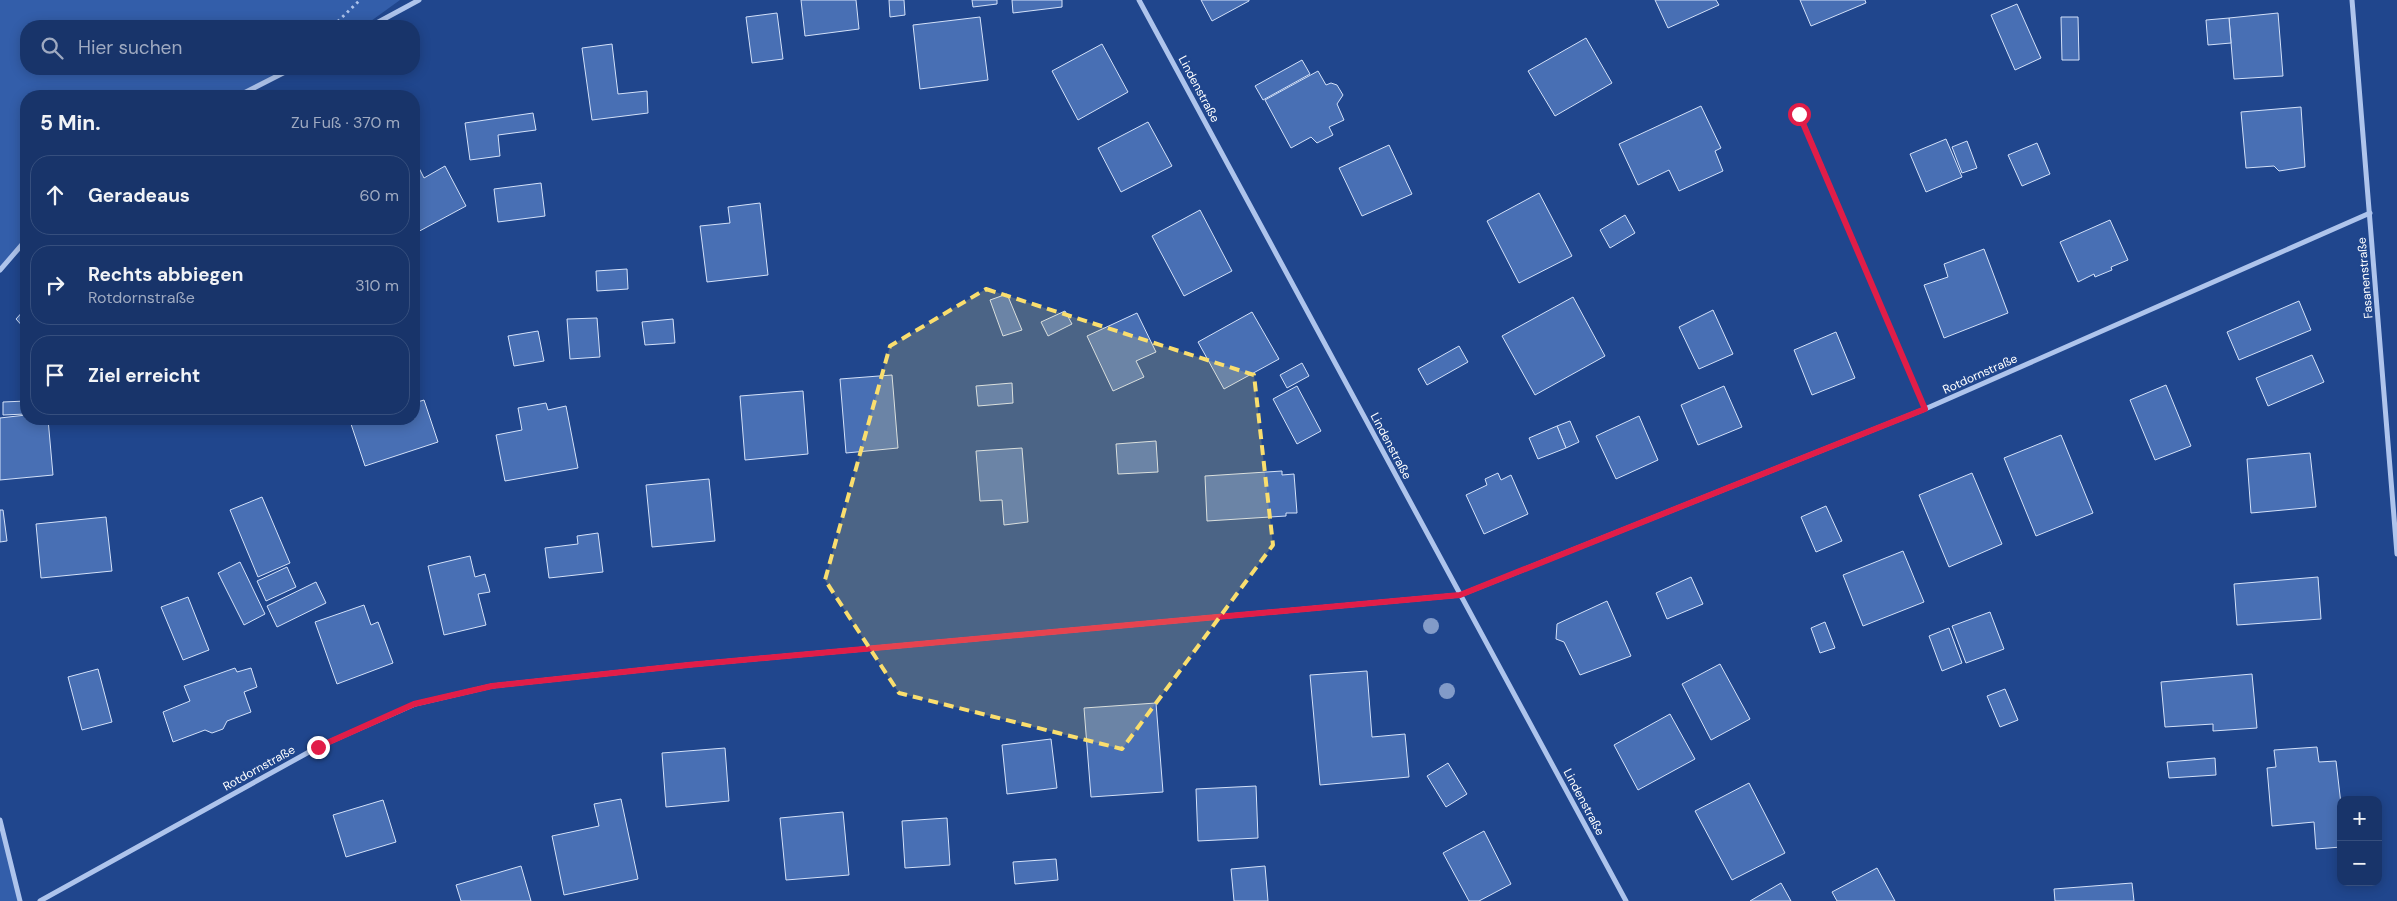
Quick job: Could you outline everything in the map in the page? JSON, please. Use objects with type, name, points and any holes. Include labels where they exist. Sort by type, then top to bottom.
[{"type":"street","points":[[383,20],[419,0]]},
{"type":"street","name":"Lindenstraße","points":[[1139,0],[1626,901]]},
{"type":"street","name":"Fasanenstraße","points":[[2352,0],[2397,554]]},
{"type":"street","points":[[250,90],[279,75]]},
{"type":"street","name":"Rotdornstraße","points":[[40,901],[318,747],[414,704],[492,686],[708,663],[1460,595],[1925,409],[2370,214]]},
{"type":"street","points":[[0,270],[20,247]]},
{"type":"street","points":[[0,820],[20,901]]},
{"type":"lane","points":[[1799,114],[1925,409]]},
{"type":"path","points":[[339,20],[360,0]]},
{"type":"highlighted area","points":[[986,289],[1254,375],[1273,545],[1122,749],[899,693],[825,580],[890,346]]},
{"type":"shaded area","points":[[0,0],[400,0],[372,20],[20,20],[20,75],[279,75],[250,90],[20,90],[20,247],[0,270]]},
{"type":"shaded area","points":[[0,820],[20,901],[0,901]]},
{"type":"building","points":[[801,0],[856,0],[859,29],[805,36]]},
{"type":"building","points":[[889,0],[904,0],[905,15],[890,17]]},
{"type":"building","points":[[972,0],[997,0],[997,4],[973,7]]},
{"type":"building","points":[[1012,0],[1062,0],[1062,7],[1013,13]]},
{"type":"building","points":[[1201,0],[1249,0],[1249,1],[1212,21]]},
{"type":"building","points":[[1655,0],[1716,0],[1719,5],[1668,28]]},
{"type":"building","points":[[1800,0],[1865,0],[1866,3],[1811,26]]},
{"type":"building","points":[[2017,4],[2041,58],[2015,70],[1991,15]]},
{"type":"building","points":[[777,13],[783,59],[752,63],[746,17]]},
{"type":"building","points":[[2278,13],[2283,76],[2234,79],[2229,18]]},
{"type":"building","points":[[980,17],[988,80],[920,89],[913,25]]},
{"type":"building","points":[[2061,17],[2078,17],[2079,60],[2062,60]]},
{"type":"building","points":[[2229,18],[2231,43],[2208,45],[2206,20]]},
{"type":"building","points":[[1586,38],[1612,83],[1555,116],[1528,71]]},
{"type":"building","points":[[612,44],[618,94],[647,91],[648,113],[592,120],[582,48]]},
{"type":"building","points":[[1102,44],[1128,92],[1078,120],[1052,71]]},
{"type":"building","points":[[1302,60],[1310,74],[1263,100],[1255,86]]},
{"type":"building","points":[[1318,71],[1326,85],[1331,83],[1337,85],[1343,95],[1337,104],[1344,120],[1329,127],[1333,135],[1317,143],[1311,137],[1291,148],[1265,100]]},
{"type":"building","points":[[1701,106],[1721,148],[1715,151],[1723,171],[1679,191],[1669,170],[1638,185],[1619,144]]},
{"type":"building","points":[[2301,107],[2305,167],[2279,171],[2274,166],[2246,168],[2241,112]]},
{"type":"building","points":[[533,113],[536,130],[498,135],[500,156],[470,160],[465,123]]},
{"type":"building","points":[[1148,122],[1172,166],[1121,192],[1098,148]]},
{"type":"building","points":[[1946,139],[1962,177],[1926,192],[1910,154]]},
{"type":"building","points":[[1967,141],[1977,168],[1962,173],[1952,147]]},
{"type":"building","points":[[2037,143],[2050,174],[2022,186],[2008,155]]},
{"type":"building","points":[[1389,145],[1412,194],[1362,216],[1339,168]]},
{"type":"building","points":[[445,166],[466,206],[420,231],[420,170],[424,178]]},
{"type":"building","points":[[541,183],[545,216],[498,222],[494,189]]},
{"type":"building","points":[[1539,193],[1572,256],[1519,283],[1487,221]]},
{"type":"building","points":[[760,203],[768,275],[707,282],[700,226],[730,223],[728,207]]},
{"type":"building","points":[[1200,210],[1232,271],[1184,296],[1152,236]]},
{"type":"building","points":[[1625,215],[1635,233],[1610,248],[1600,230]]},
{"type":"building","points":[[2110,220],[2128,260],[2111,267],[2112,270],[2095,277],[2094,274],[2078,282],[2060,242]]},
{"type":"building","points":[[1984,249],[2008,313],[1944,338],[1924,285],[1948,277],[1944,264]]},
{"type":"building","points":[[627,269],[628,289],[597,291],[596,271]]},
{"type":"building","points":[[1007,294],[1022,330],[1003,336],[990,300]]},
{"type":"building","points":[[1573,297],[1605,356],[1535,395],[1502,336]]},
{"type":"building","points":[[2299,301],[2311,330],[2239,360],[2227,332]]},
{"type":"building","points":[[1713,310],[1733,354],[1699,369],[1679,327]]},
{"type":"building","points":[[1065,311],[1072,324],[1048,336],[1041,322]]},
{"type":"building","points":[[1252,312],[1279,359],[1224,389],[1198,342]]},
{"type":"building","points":[[1137,313],[1156,352],[1136,361],[1144,377],[1113,391],[1087,336]]},
{"type":"building","points":[[20,315],[20,323],[16,319]]},
{"type":"building","points":[[597,318],[600,357],[570,359],[567,319]]},
{"type":"building","points":[[673,319],[675,343],[645,345],[642,322]]},
{"type":"building","points":[[538,331],[544,361],[514,366],[508,336]]},
{"type":"building","points":[[1836,332],[1855,378],[1812,395],[1794,350]]},
{"type":"building","points":[[1459,346],[1468,362],[1427,385],[1418,369]]},
{"type":"building","points":[[2312,355],[2324,382],[2268,406],[2256,378]]},
{"type":"building","points":[[1302,363],[1309,376],[1287,388],[1280,375]]},
{"type":"building","points":[[892,375],[898,448],[846,453],[840,379]]},
{"type":"building","points":[[1012,383],[1013,403],[978,406],[976,386]]},
{"type":"building","points":[[2166,385],[2191,446],[2155,460],[2130,400]]},
{"type":"building","points":[[1297,386],[1321,431],[1297,444],[1273,399]]},
{"type":"building","points":[[1724,386],[1742,427],[1698,445],[1681,405]]},
{"type":"building","points":[[803,391],[808,454],[745,460],[740,396]]},
{"type":"building","points":[[424,400],[438,442],[365,466],[351,425],[420,425],[420,401]]},
{"type":"building","points":[[20,401],[20,414],[3,415],[3,402]]},
{"type":"building","points":[[546,403],[548,410],[566,406],[578,468],[505,481],[496,435],[522,430],[518,408]]},
{"type":"building","points":[[20,416],[20,425],[49,425],[53,475],[0,480],[0,418]]},
{"type":"building","points":[[1639,416],[1658,460],[1616,479],[1596,436]]},
{"type":"building","points":[[1570,421],[1579,442],[1566,448],[1557,426]]},
{"type":"building","points":[[1557,426],[1566,448],[1538,459],[1529,438]]},
{"type":"building","points":[[2061,435],[2093,513],[2036,536],[2004,458]]},
{"type":"building","points":[[1156,441],[1158,472],[1118,474],[1116,444]]},
{"type":"building","points":[[1022,448],[1028,522],[1004,525],[1002,500],[980,501],[976,451]]},
{"type":"building","points":[[2310,453],[2316,507],[2251,513],[2247,459]]},
{"type":"building","points":[[1282,471],[1282,475],[1294,474],[1297,513],[1286,513],[1286,516],[1207,521],[1205,476]]},
{"type":"building","points":[[1498,473],[1501,480],[1511,475],[1528,514],[1484,534],[1466,495],[1487,485],[1485,479]]},
{"type":"building","points":[[1972,473],[2002,544],[1949,567],[1919,495]]},
{"type":"building","points":[[709,479],[715,541],[652,547],[646,485]]},
{"type":"building","points":[[262,497],[290,563],[258,577],[230,510]]},
{"type":"building","points":[[1826,506],[1842,541],[1816,552],[1801,517]]},
{"type":"building","points":[[0,510],[3,510],[7,541],[0,542]]},
{"type":"building","points":[[106,517],[112,571],[41,578],[36,524]]},
{"type":"building","points":[[598,533],[603,572],[549,578],[545,548],[578,544],[577,536]]},
{"type":"building","points":[[1903,551],[1924,602],[1863,626],[1843,575]]},
{"type":"building","points":[[470,556],[475,577],[485,574],[490,592],[478,594],[486,625],[444,635],[428,566]]},
{"type":"building","points":[[240,562],[265,614],[244,625],[218,573]]},
{"type":"building","points":[[287,567],[296,587],[266,601],[257,581]]},
{"type":"building","points":[[1691,577],[1703,604],[1667,619],[1656,593]]},
{"type":"building","points":[[2318,577],[2321,619],[2237,625],[2234,584]]},
{"type":"building","points":[[316,582],[326,603],[277,627],[267,606]]},
{"type":"building","points":[[188,597],[209,650],[183,660],[161,607]]},
{"type":"building","points":[[1607,601],[1631,656],[1580,675],[1564,642],[1556,639],[1557,624]]},
{"type":"building","points":[[364,605],[371,625],[378,622],[393,663],[337,684],[315,622]]},
{"type":"building","points":[[1990,612],[2004,649],[1966,663],[1952,626]]},
{"type":"building","points":[[1825,622],[1835,648],[1820,653],[1811,628]]},
{"type":"building","points":[[1949,628],[1962,663],[1942,671],[1929,636]]},
{"type":"building","points":[[1720,664],[1750,719],[1711,740],[1682,684]]},
{"type":"building","points":[[235,668],[237,672],[251,668],[257,687],[244,692],[251,712],[227,721],[223,729],[212,733],[205,730],[173,742],[163,712],[190,701],[184,686]]},
{"type":"building","points":[[98,669],[112,722],[82,730],[68,677]]},
{"type":"building","points":[[1367,671],[1372,737],[1405,734],[1409,777],[1320,785],[1310,675]]},
{"type":"building","points":[[2252,674],[2257,728],[2213,731],[2213,724],[2165,727],[2161,682]]},
{"type":"building","points":[[2005,689],[2018,720],[2000,727],[1987,696]]},
{"type":"building","points":[[1156,703],[1163,792],[1091,797],[1084,708]]},
{"type":"building","points":[[1670,714],[1695,759],[1638,790],[1614,745]]},
{"type":"building","points":[[1051,739],[1057,788],[1007,794],[1002,745]]},
{"type":"building","points":[[2317,747],[2319,762],[2336,761],[2340,796],[2337,796],[2337,847],[2316,849],[2314,822],[2272,826],[2267,768],[2276,767],[2274,750]]},
{"type":"building","points":[[725,748],[729,801],[666,807],[662,753]]},
{"type":"building","points":[[2215,758],[2216,775],[2169,778],[2167,762]]},
{"type":"building","points":[[1448,763],[1467,794],[1446,807],[1427,776]]},
{"type":"building","points":[[1749,783],[1785,853],[1732,880],[1695,811]]},
{"type":"building","points":[[1256,786],[1258,838],[1198,841],[1196,789]]},
{"type":"building","points":[[621,799],[638,879],[564,895],[552,836],[599,826],[594,804]]},
{"type":"building","points":[[383,800],[396,842],[346,857],[333,815]]},
{"type":"building","points":[[843,812],[849,875],[786,880],[780,818]]},
{"type":"building","points":[[947,818],[950,865],[905,868],[902,821]]},
{"type":"building","points":[[1484,831],[1511,884],[1479,901],[1469,901],[1443,853]]},
{"type":"building","points":[[1056,859],[1058,880],[1015,884],[1013,862]]},
{"type":"building","points":[[521,866],[531,901],[461,901],[456,885]]},
{"type":"building","points":[[1265,866],[1268,901],[1234,901],[1231,869]]},
{"type":"building","points":[[1877,868],[1895,901],[1837,901],[1832,892]]},
{"type":"building","points":[[1781,883],[1791,901],[1750,901]]},
{"type":"building","points":[[2132,883],[2134,901],[2055,901],[2054,889]]},
{"type":"route","points":[[318,747],[414,704],[492,686],[688,665],[1460,595],[1925,409],[1799,114]]}]
